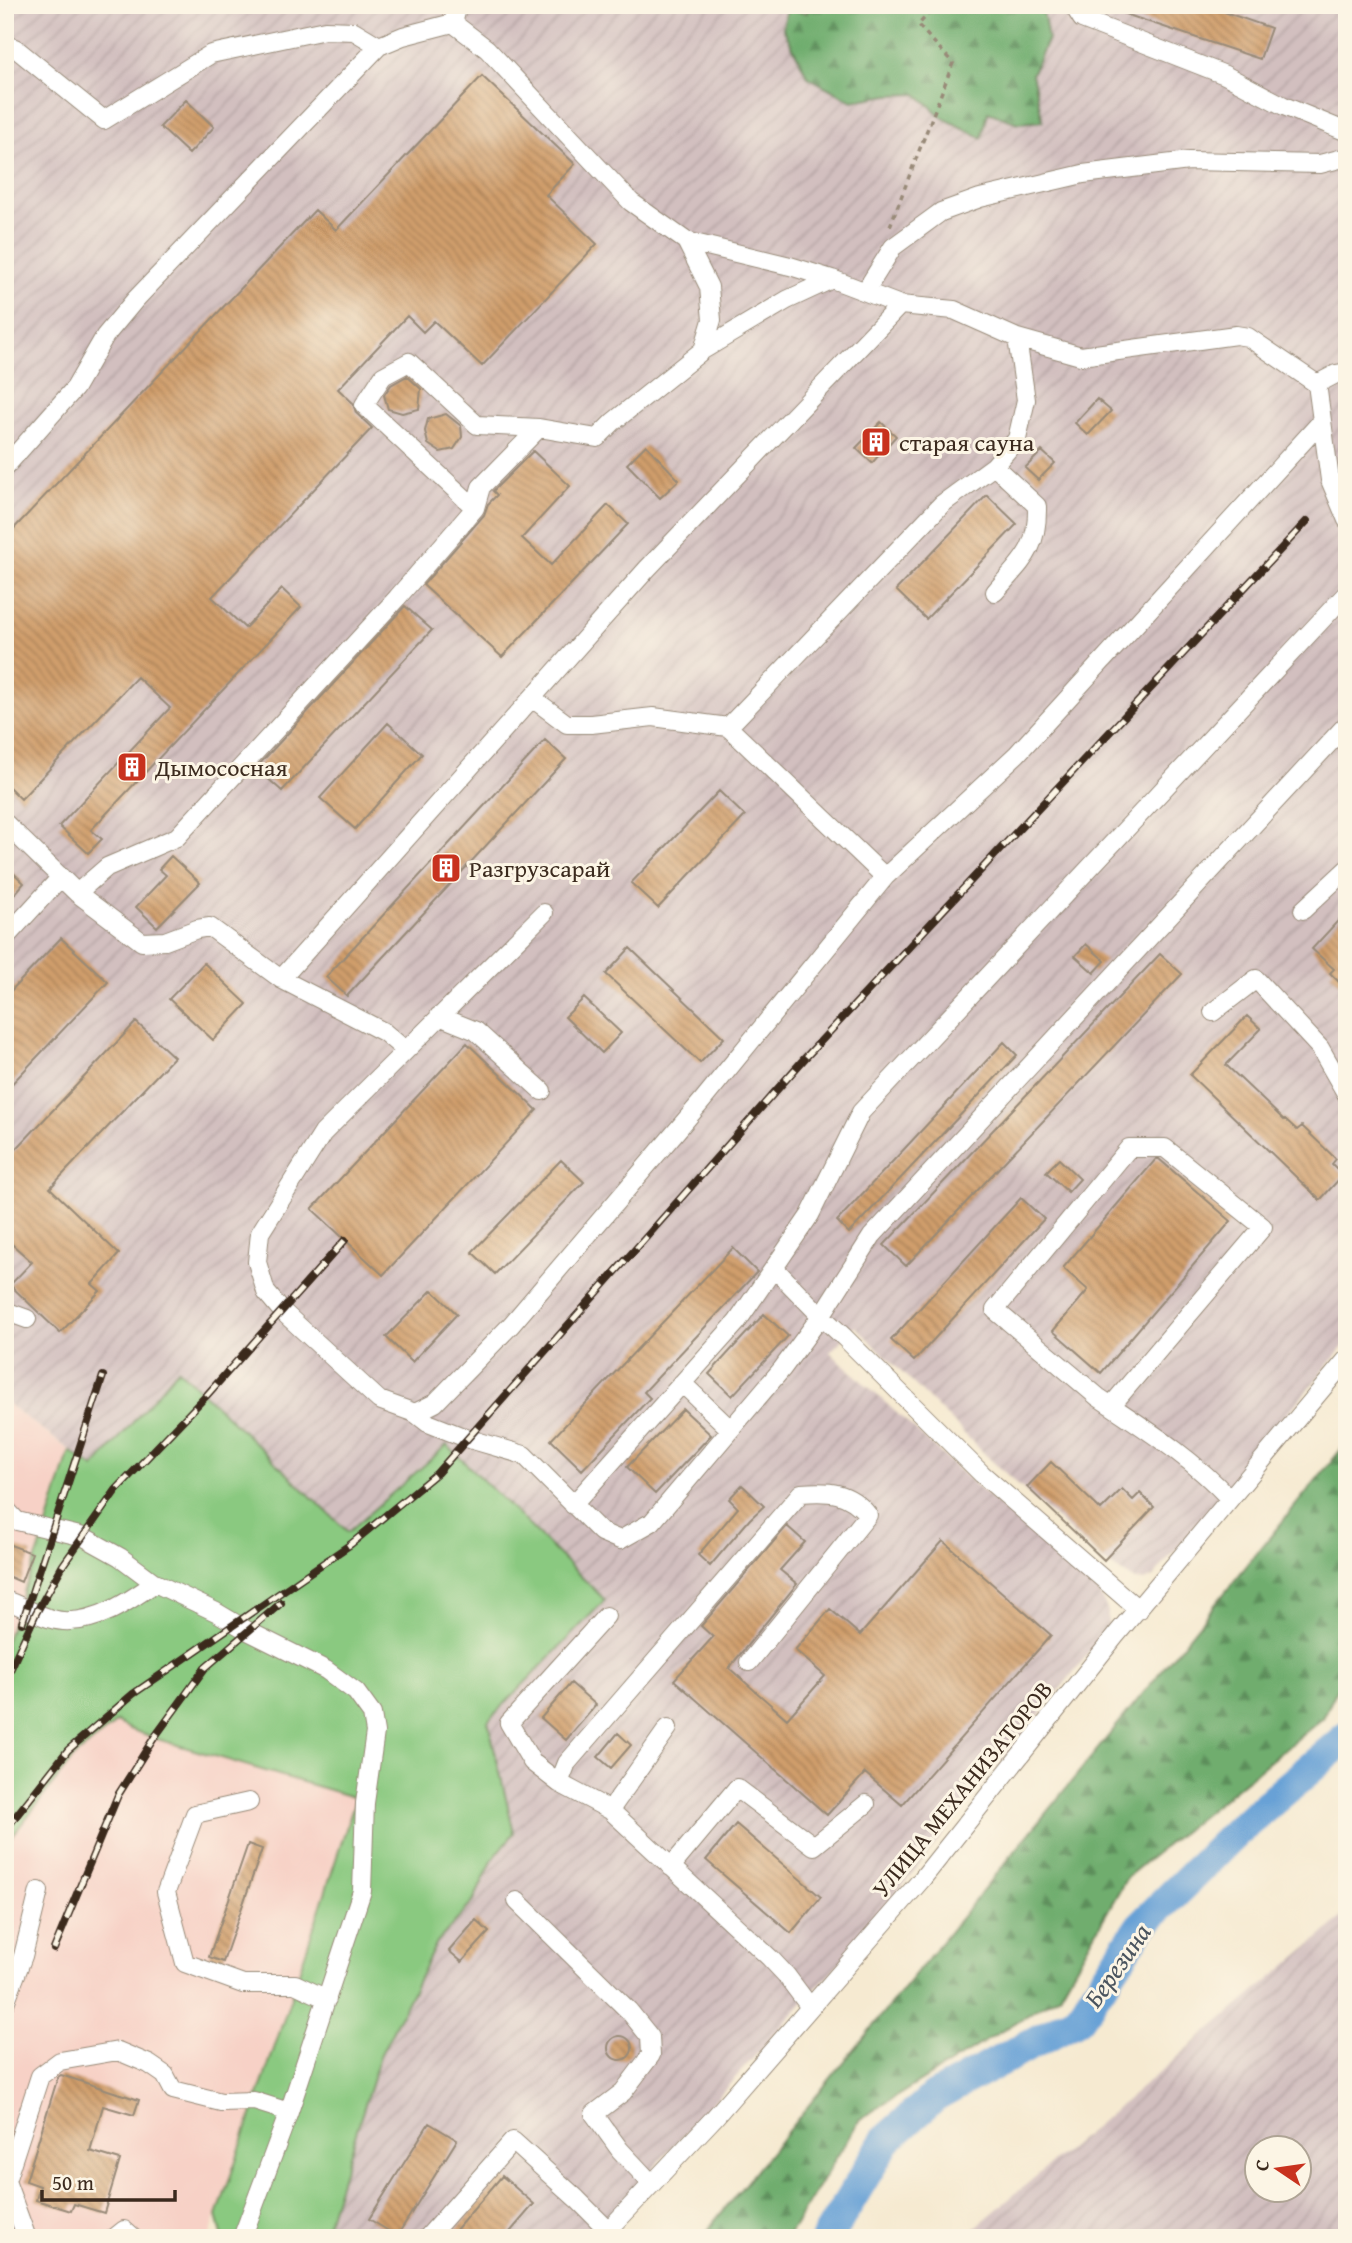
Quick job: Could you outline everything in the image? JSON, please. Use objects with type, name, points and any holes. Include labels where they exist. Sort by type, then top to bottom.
[{"type":"street","points":[[1073,5],[1082,19],[1225,75],[1284,106],[1347,132]]},
{"type":"street","points":[[5,467],[75,388],[105,336],[135,300],[379,46],[455,14],[631,202],[686,241],[790,266],[866,290],[900,305],[954,310],[1017,338],[1081,356],[1236,335],[1248,337],[1317,384],[1330,480],[1347,520]]},
{"type":"street","points":[[5,45],[15,48],[104,120],[211,54],[325,30],[354,31],[379,46]]},
{"type":"street","points":[[866,290],[893,247],[941,212],[980,198],[1083,174],[1189,161],[1320,164],[1347,157]]},
{"type":"street","points":[[686,241],[709,287],[712,320],[703,350]]},
{"type":"street","points":[[475,508],[364,405],[383,376],[409,362],[477,425],[539,428],[597,438],[703,350],[787,300],[832,279]]},
{"type":"street","points":[[281,979],[647,569],[900,305]]},
{"type":"street","points":[[728,727],[942,504],[994,467],[1017,439],[1026,400],[1017,338]]},
{"type":"street","points":[[1317,384],[1336,374],[1347,372]]},
{"type":"street","points":[[415,1413],[435,1403],[511,1325],[702,1101],[885,877],[1017,754],[1321,422]]},
{"type":"street","points":[[77,893],[107,866],[177,837],[397,598],[475,508],[481,487],[539,428]]},
{"type":"street","points":[[994,467],[1037,506],[1037,526],[1032,547],[995,592]]},
{"type":"street","points":[[573,1505],[737,1322],[810,1215],[861,1112],[1347,593]]},
{"type":"street","points":[[532,698],[567,724],[653,717],[728,727],[885,877]]},
{"type":"street","points":[[544,913],[323,1133],[260,1233],[257,1262],[266,1292],[281,1310],[379,1400],[415,1413],[428,1423],[466,1438],[524,1455],[601,1532],[620,1540],[652,1522],[782,1369],[821,1316],[872,1236],[1347,724]]},
{"type":"street","points":[[5,823],[77,893],[142,942],[165,941],[197,929],[210,928],[281,979],[384,1032],[405,1050]]},
{"type":"street","points":[[1303,910],[1347,869]]},
{"type":"street","points":[[5,938],[61,877]]},
{"type":"street","points":[[1213,1012],[1256,979],[1320,1048],[1347,1095]]},
{"type":"street","points":[[439,1016],[476,1031],[542,1091]]},
{"type":"street","points":[[1111,1406],[1263,1227],[1165,1148],[1129,1148],[995,1310],[1111,1406],[1166,1443],[1214,1482],[1229,1498]]},
{"type":"street","points":[[774,1268],[982,1474],[1139,1610]]},
{"type":"street","points":[[5,1311],[27,1319]]},
{"type":"street","name":"УЛИЦА МЕХАНИЗАТОРОВ","points":[[604,2234],[715,2118],[922,1879],[1109,1644],[1347,1359]]},
{"type":"street","points":[[682,1384],[730,1429]]},
{"type":"street","points":[[559,1783],[567,1763],[801,1493],[829,1491],[859,1504],[868,1516],[749,1662]]},
{"type":"street","points":[[5,1508],[17,1521],[84,1537],[120,1557],[155,1583],[326,1670],[356,1692],[373,1714],[375,1732],[365,1803],[362,1891],[289,2112],[242,2238]]},
{"type":"street","points":[[5,1600],[62,1621],[89,1618],[125,1604],[155,1583]]},
{"type":"street","points":[[606,1616],[509,1723],[532,1762],[559,1783],[610,1810],[778,1966],[810,2007]]},
{"type":"street","points":[[610,1810],[668,1728]]},
{"type":"street","points":[[671,1867],[737,1788],[814,1846],[866,1804]]},
{"type":"street","points":[[249,1802],[195,1814],[166,1892],[185,1963],[243,1984],[295,1984],[327,1998]]},
{"type":"street","points":[[5,2003],[23,1956],[39,1891]]},
{"type":"street","points":[[517,1901],[629,2011],[650,2037],[651,2055],[623,2092],[594,2114],[620,2150],[652,2183]]},
{"type":"street","points":[[27,2238],[6,2181],[40,2076],[60,2061],[118,2052],[149,2064],[166,2075],[173,2090],[220,2102],[254,2101],[289,2112]]},
{"type":"street","points":[[427,2238],[513,2141],[578,2199],[604,2234]]},
{"type":"street","points":[[114,2238],[124,2230],[133,2238]]},
{"type":"path","points":[[890,227],[953,63],[918,25],[937,5]]},
{"type":"shaded area","points":[[5,5],[1347,5],[1347,1342],[1153,1577],[1145,1581],[1135,1580],[1104,1562],[993,1462],[855,1326],[830,1352],[972,1482],[1098,1590],[1108,1612],[1107,1630],[850,1951],[590,2238],[323,2238],[380,2056],[437,1942],[473,1902],[493,1859],[514,1833],[488,1721],[604,1600],[348,1532],[178,1370],[94,1468],[5,1402]]},
{"type":"shaded area","points":[[5,1402],[70,1451],[39,1551],[5,1642]]},
{"type":"shaded area","points":[[117,1722],[154,1738],[356,1798],[209,2238],[5,2238],[5,1845],[74,1757]]},
{"type":"shaded area","points":[[1347,1911],[1347,2238],[963,2238],[1333,1926]]},
{"type":"green space","points":[[809,5],[1042,5],[1048,39],[1032,74],[1043,121],[1018,123],[988,112],[982,138],[943,118],[917,94],[852,101],[808,77],[783,28],[787,9],[807,13]]},
{"type":"green space","points":[[178,1369],[348,1532],[447,1445],[605,1600],[488,1721],[514,1833],[493,1859],[473,1902],[437,1942],[380,2056],[323,2238],[223,2238],[217,2216],[356,1798],[154,1738],[117,1722],[74,1757],[5,1845],[5,1642],[39,1551],[70,1451],[94,1468]]},
{"type":"green space","points":[[1347,1442],[1347,1669],[1323,1718],[1127,1877],[1060,1995],[860,2119],[787,2238],[701,2238]]},
{"type":"building","points":[[1107,5],[1204,5],[1271,28],[1260,59],[1107,8]]},
{"type":"building","points":[[482,76],[575,164],[546,195],[597,244],[482,366],[434,321],[423,332],[407,316],[338,389],[353,403],[356,413],[372,428],[212,597],[245,628],[282,589],[301,607],[91,830],[102,839],[88,853],[59,826],[170,708],[137,677],[21,799],[5,783],[5,538],[315,210],[336,230]]},
{"type":"building","points":[[186,100],[214,127],[189,154],[160,127]]},
{"type":"building","points":[[407,376],[421,389],[419,409],[402,413],[388,409],[384,395],[391,385]]},
{"type":"building","points":[[1097,399],[1111,411],[1088,435],[1075,423]]},
{"type":"building","points":[[446,414],[461,426],[462,437],[454,449],[440,452],[428,444],[425,431],[428,419]]},
{"type":"building","name":"старая сауна","points":[[881,422],[896,436],[872,463],[856,448]]},
{"type":"building","points":[[646,445],[679,480],[660,498],[627,464]]},
{"type":"building","points":[[533,451],[570,486],[522,538],[551,565],[608,505],[628,524],[502,657],[423,585],[484,515],[488,504],[497,495],[493,491]]},
{"type":"building","points":[[1042,451],[1055,463],[1038,480],[1025,468]]},
{"type":"building","points":[[987,495],[1017,524],[926,619],[896,590]]},
{"type":"building","points":[[405,606],[432,630],[282,791],[256,768]]},
{"type":"building","points":[[388,723],[422,754],[355,829],[320,798]]},
{"type":"building","name":"Разгрузсарай","points":[[545,740],[566,759],[347,996],[326,977]]},
{"type":"building","points":[[719,791],[745,816],[658,908],[631,883]]},
{"type":"building","points":[[171,856],[200,883],[157,927],[136,907],[166,875],[159,869]]},
{"type":"building","points":[[5,865],[24,883],[13,896],[5,889]]},
{"type":"building","points":[[1347,911],[1347,990],[1330,973],[1334,969],[1312,949]]},
{"type":"building","points":[[61,938],[108,982],[5,1091],[5,997]]},
{"type":"building","points":[[1086,944],[1105,961],[1094,973],[1075,956]]},
{"type":"building","points":[[630,948],[724,1038],[700,1063],[606,974]]},
{"type":"building","points":[[1160,954],[1182,974],[906,1266],[884,1245]]},
{"type":"building","points":[[204,963],[247,1004],[213,1040],[169,999]]},
{"type":"building","points":[[584,998],[621,1033],[602,1053],[565,1017]]},
{"type":"building","points":[[1247,1016],[1261,1029],[1226,1065],[1284,1120],[1297,1130],[1302,1126],[1336,1159],[1332,1164],[1343,1175],[1320,1200],[1190,1075]]},
{"type":"building","points":[[136,1022],[174,1057],[50,1188],[119,1254],[92,1284],[100,1291],[60,1333],[10,1285],[32,1262],[5,1238],[5,1161]]},
{"type":"building","points":[[1004,1042],[1017,1055],[849,1233],[837,1221]]},
{"type":"building","points":[[467,1043],[537,1110],[383,1275],[312,1209]]},
{"type":"building","points":[[1059,1159],[1080,1179],[1068,1192],[1046,1172]]},
{"type":"building","points":[[1156,1159],[1231,1221],[1101,1373],[1053,1331],[1088,1290],[1063,1268]]},
{"type":"building","points":[[561,1160],[584,1182],[495,1274],[472,1252]]},
{"type":"building","points":[[1021,1198],[1044,1219],[914,1361],[891,1340]]},
{"type":"building","points":[[733,1248],[757,1272],[644,1392],[650,1398],[582,1470],[551,1440]]},
{"type":"building","points":[[432,1290],[457,1314],[412,1362],[386,1337]]},
{"type":"building","points":[[764,1314],[788,1336],[732,1396],[709,1374]]},
{"type":"building","points":[[683,1409],[711,1435],[655,1494],[627,1467]]},
{"type":"building","points":[[1051,1462],[1101,1510],[1122,1489],[1133,1500],[1140,1493],[1154,1507],[1104,1560],[1027,1487]]},
{"type":"building","points":[[742,1485],[764,1506],[710,1566],[698,1555],[738,1508],[729,1499]]},
{"type":"building","points":[[787,1526],[805,1542],[780,1570],[797,1584],[729,1668],[787,1719],[825,1676],[795,1650],[830,1609],[860,1635],[943,1541],[1051,1635],[902,1805],[865,1773],[827,1815],[674,1680],[713,1637],[701,1626]]},
{"type":"building","points":[[5,1543],[32,1553],[21,1582],[5,1575]]},
{"type":"building","points":[[571,1683],[596,1705],[566,1740],[541,1718]]},
{"type":"building","points":[[618,1733],[631,1745],[611,1768],[598,1757]]},
{"type":"building","points":[[736,1824],[821,1897],[791,1933],[706,1860]]},
{"type":"building","points":[[248,1844],[262,1849],[223,1962],[209,1957]]},
{"type":"building","points":[[476,1920],[489,1932],[462,1962],[449,1951]]},
{"type":"building","points":[[620,2036],[631,2043],[632,2048],[625,2059],[620,2060],[609,2053],[608,2048],[615,2037]]},
{"type":"building","points":[[61,2075],[139,2100],[134,2115],[103,2106],[90,2151],[120,2160],[104,2213],[74,2204],[71,2211],[36,2200],[40,2186],[26,2181],[58,2077]]},
{"type":"building","points":[[429,2123],[457,2140],[397,2236],[369,2219]]},
{"type":"building","points":[[502,2176],[534,2204],[505,2238],[449,2238]]},
{"type":"waterway","name":"Березина","points":[[827,2238],[886,2140],[934,2097],[1079,2018],[1141,1926],[1237,1831],[1347,1737]]},
{"type":"railway","points":[[5,1830],[68,1750],[133,1694],[351,1544],[437,1473],[805,1058],[1307,521]]},
{"type":"railway","points":[[5,1681],[36,1613],[63,1565],[116,1490],[206,1396],[345,1240]]},
{"type":"railway","points":[[22,1623],[103,1376]]},
{"type":"railway","points":[[54,1949],[118,1795],[154,1738],[205,1668],[281,1603]]},
{"type":"place","name":"старая сауна","points":[[876,442]]},
{"type":"place","name":"Дымососная","points":[[132,767]]},
{"type":"place","name":"Разгрузсарай","points":[[446,868]]}]
